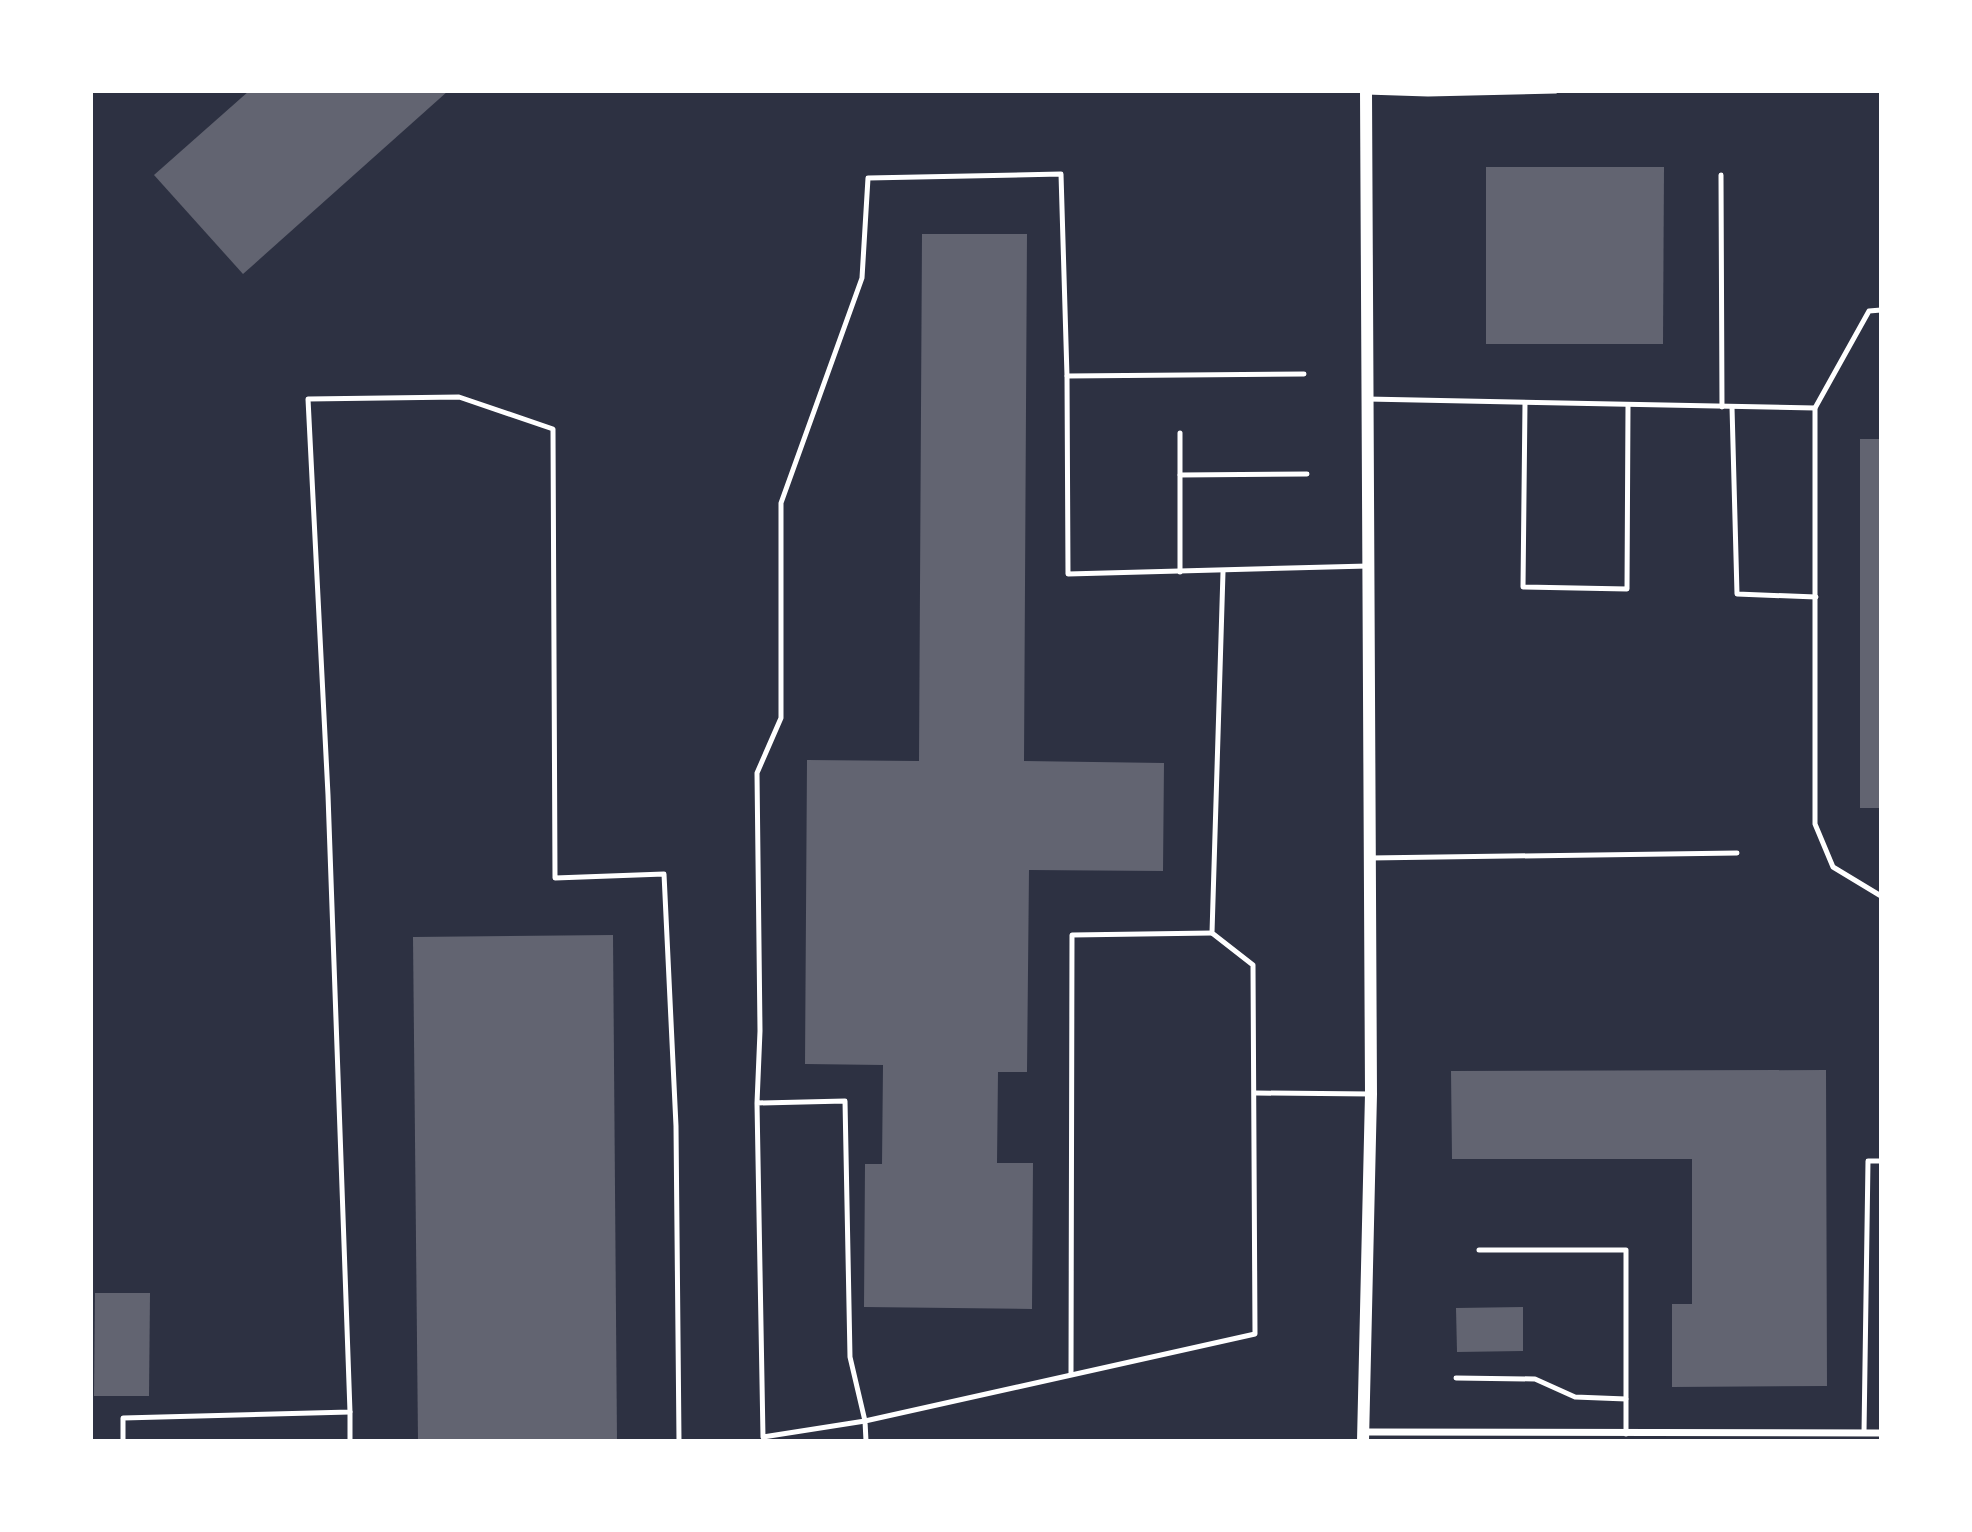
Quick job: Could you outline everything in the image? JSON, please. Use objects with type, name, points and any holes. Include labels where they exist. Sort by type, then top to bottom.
[{"type":"street","points":[[1366,91],[1371,1094],[1364,1437],[1881,1433]]},
{"type":"lane","points":[[1366,91],[1428,94],[1556,91]]},
{"type":"lane","points":[[1071,1374],[1072,935],[1213,933],[1254,965],[1255,1334],[865,1421],[763,1437],[757,1103],[760,1031],[757,773],[781,718],[781,503],[862,278],[868,178],[1061,173],[1067,376],[1068,574],[1223,572],[1368,566]]},
{"type":"lane","points":[[1721,175],[1722,407]]},
{"type":"lane","points":[[1881,310],[1869,311],[1815,408],[1815,824],[1833,867],[1881,896]]},
{"type":"lane","points":[[1067,376],[1304,374]]},
{"type":"lane","points":[[350,1441],[328,795],[308,399],[458,397],[553,429],[555,878],[664,874],[676,1126],[679,1441]]},
{"type":"lane","points":[[1367,399],[1815,408]]},
{"type":"lane","points":[[1525,402],[1524,587],[1627,589],[1628,405]]},
{"type":"lane","points":[[1732,407],[1737,594],[1816,597]]},
{"type":"lane","points":[[1180,433],[1180,572]]},
{"type":"lane","points":[[1180,475],[1307,474]]},
{"type":"lane","points":[[1213,933],[1223,572]]},
{"type":"lane","points":[[1370,858],[1737,853]]},
{"type":"lane","points":[[1256,1093],[1371,1094]]},
{"type":"lane","points":[[757,1103],[845,1101],[850,1357],[865,1421],[866,1441]]},
{"type":"lane","points":[[1864,1433],[1868,1161],[1881,1161]]},
{"type":"lane","points":[[1479,1250],[1626,1250],[1626,1434]]},
{"type":"lane","points":[[1456,1378],[1535,1379],[1575,1397],[1626,1399]]},
{"type":"lane","points":[[123,1441],[123,1418],[350,1412]]},
{"type":"building","points":[[249,91],[448,91],[243,274],[154,175]]},
{"type":"building","points":[[1486,167],[1664,167],[1663,344],[1486,344]]},
{"type":"building","points":[[922,234],[1027,234],[1024,761],[1164,763],[1163,871],[1029,870],[1027,1072],[998,1072],[997,1163],[1033,1163],[1032,1309],[864,1307],[865,1164],[882,1164],[883,1065],[805,1064],[807,760],[919,761]]},
{"type":"building","points":[[1860,439],[1881,439],[1881,808],[1860,808]]},
{"type":"building","points":[[613,935],[617,1441],[418,1441],[413,937]]},
{"type":"building","points":[[1826,1070],[1827,1386],[1672,1387],[1672,1304],[1692,1304],[1692,1159],[1452,1159],[1451,1071]]},
{"type":"building","points":[[95,1293],[150,1293],[149,1396],[94,1396]]},
{"type":"building","points":[[1523,1307],[1523,1351],[1457,1352],[1456,1308]]}]
